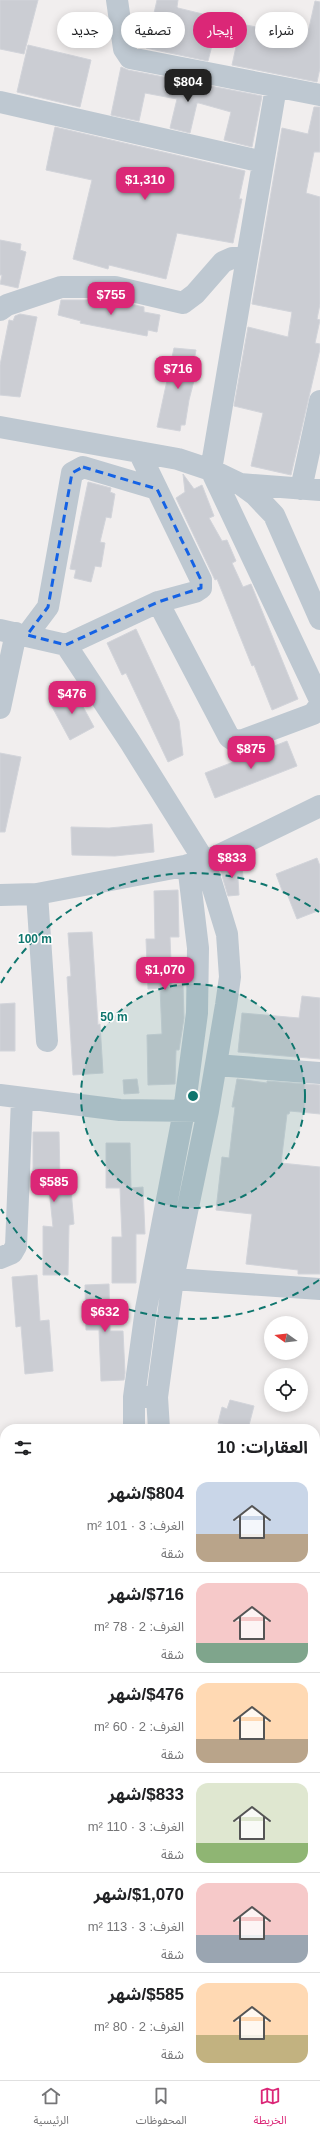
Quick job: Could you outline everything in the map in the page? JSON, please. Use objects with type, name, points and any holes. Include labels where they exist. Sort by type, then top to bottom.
[{"type":"street","points":[[117,0],[124,50],[130,58],[320,95]]},
{"type":"street","points":[[276,87],[210,470],[320,700]]},
{"type":"street","points":[[0,102],[263,162]]},
{"type":"street","points":[[0,310],[7,305],[61,287],[115,287],[183,303],[195,294],[223,262],[232,258],[247,258]]},
{"type":"street","points":[[240,484],[311,490],[320,401]]},
{"type":"street","points":[[0,427],[178,459],[210,470],[240,484],[255,495],[274,515],[320,619]]},
{"type":"street","points":[[14,633],[61,643],[158,602],[195,592],[202,585],[201,580],[139,452]]},
{"type":"street","points":[[157,489],[83,467],[72,473],[48,607],[61,643],[130,742],[196,864],[227,934],[230,977],[208,1111],[173,1279],[157,1397],[159,1424]]},
{"type":"street","points":[[158,602],[229,737],[232,739],[242,740],[313,714],[320,706]]},
{"type":"street","points":[[0,708],[14,633],[48,607]]},
{"type":"street","points":[[0,895],[37,894],[196,864],[320,806]]},
{"type":"street","points":[[134,1424],[134,1397],[146,1309],[184,1111],[196,1013],[198,948],[196,864]]},
{"type":"street","points":[[37,894],[47,1041]]},
{"type":"street","points":[[216,1065],[320,1073]]},
{"type":"street","points":[[0,1095],[22,1099],[120,1110],[208,1111]]},
{"type":"street","points":[[0,1258],[12,1253],[16,1246],[22,1099]]},
{"type":"street","points":[[173,1279],[320,1289]]},
{"type":"street","points":[[134,1397],[157,1397]]},
{"type":"highlighted area","points":[[83,467],[157,489],[201,580],[201,588],[158,602],[66,645],[27,635],[48,607],[72,473]]},
{"type":"building","points":[[0,0],[38,0],[24,54],[0,49]]},
{"type":"building","points":[[157,0],[178,0],[178,8],[194,12],[193,12],[193,48],[211,48],[208,61],[146,48],[185,48],[185,12],[154,12]]},
{"type":"building","points":[[315,1],[320,2],[320,68],[317,82],[232,65],[236,48],[247,48],[247,25],[255,27],[255,48],[308,48],[308,32]]},
{"type":"building","points":[[28,45],[91,60],[80,107],[17,92]]},
{"type":"building","points":[[121,67],[128,70],[262,96],[252,147],[224,140],[231,112],[199,103],[197,103],[190,133],[170,128],[177,99],[145,93],[139,121],[111,115]]},
{"type":"building","points":[[314,107],[320,107],[320,152],[314,152],[306,193],[320,197],[320,304],[317,319],[320,320],[315,343],[320,344],[320,349],[291,475],[251,466],[263,413],[234,406],[248,327],[288,337],[292,312],[252,304],[282,128],[308,134]]},
{"type":"building","points":[[55,127],[245,171],[239,199],[242,199],[233,243],[177,233],[166,279],[109,265],[108,269],[73,259],[92,180],[46,170]]},
{"type":"building","points":[[0,240],[21,244],[20,250],[26,252],[18,288],[0,284],[2,275],[0,275]]},
{"type":"building","points":[[61,300],[95,300],[119,308],[121,302],[144,307],[144,312],[160,315],[157,332],[148,330],[147,336],[80,323],[81,321],[58,315]]},
{"type":"building","points":[[20,314],[37,317],[20,397],[0,395],[0,365],[9,320],[13,321],[15,316]]},
{"type":"building","points":[[174,348],[196,350],[194,361],[199,361],[189,400],[185,425],[181,425],[180,431],[157,427]]},
{"type":"building","points":[[183,474],[194,489],[202,485],[214,516],[209,518],[222,541],[227,540],[236,561],[232,563],[243,587],[251,584],[298,699],[272,710],[254,665],[252,666],[217,579],[215,580],[176,498],[185,492]]},
{"type":"building","points":[[88,482],[111,488],[110,492],[115,494],[111,518],[106,517],[100,542],[105,543],[101,567],[95,566],[91,582],[74,578],[76,570],[70,569]]},
{"type":"building","points":[[136,629],[179,721],[183,755],[168,762],[126,673],[122,675],[107,643]]},
{"type":"building","points":[[74,690],[94,727],[70,740],[50,703]]},
{"type":"building","points":[[287,741],[297,766],[215,798],[205,773]]},
{"type":"building","points":[[0,753],[21,757],[5,832],[0,832]]},
{"type":"building","points":[[152,824],[154,852],[115,856],[72,855],[71,827],[109,828]]},
{"type":"building","points":[[317,858],[320,866],[320,910],[297,919],[286,891],[283,893],[276,874]]},
{"type":"building","points":[[242,865],[243,878],[238,879],[239,895],[228,896],[220,869]]},
{"type":"building","points":[[178,890],[179,937],[170,937],[172,986],[183,985],[184,1018],[179,1050],[176,1050],[175,1084],[148,1085],[147,1035],[162,1034],[160,988],[148,989],[146,939],[155,939],[154,891]]},
{"type":"building","points":[[92,932],[98,1025],[100,1024],[103,1073],[73,1075],[67,977],[71,976],[68,933]]},
{"type":"building","points":[[302,996],[320,998],[320,1059],[238,1052],[242,1013],[299,1018]]},
{"type":"building","points":[[15,1003],[15,1051],[0,1051],[0,1004]]},
{"type":"building","points":[[137,1079],[139,1093],[124,1094],[123,1080]]},
{"type":"building","points":[[237,1079],[267,1083],[267,1081],[320,1085],[320,1114],[290,1111],[289,1114],[287,1114],[281,1163],[320,1167],[320,1274],[298,1274],[298,1270],[246,1264],[252,1214],[216,1210],[222,1157],[229,1158],[235,1107],[232,1107]]},
{"type":"building","points":[[33,1132],[59,1132],[60,1179],[70,1178],[74,1224],[69,1225],[68,1275],[43,1275],[43,1226],[53,1227],[48,1179],[33,1179]]},
{"type":"building","points":[[106,1143],[130,1143],[131,1188],[143,1187],[145,1234],[136,1234],[136,1283],[112,1283],[112,1237],[122,1237],[120,1188],[106,1188]]},
{"type":"building","points":[[37,1275],[40,1321],[49,1320],[53,1371],[25,1374],[21,1326],[16,1327],[12,1277]]},
{"type":"building","points":[[109,1284],[110,1331],[123,1331],[125,1373],[124,1380],[101,1381],[99,1330],[86,1330],[85,1285]]},
{"type":"building","points":[[230,1400],[254,1406],[249,1424],[218,1423],[222,1407],[227,1409]]}]
